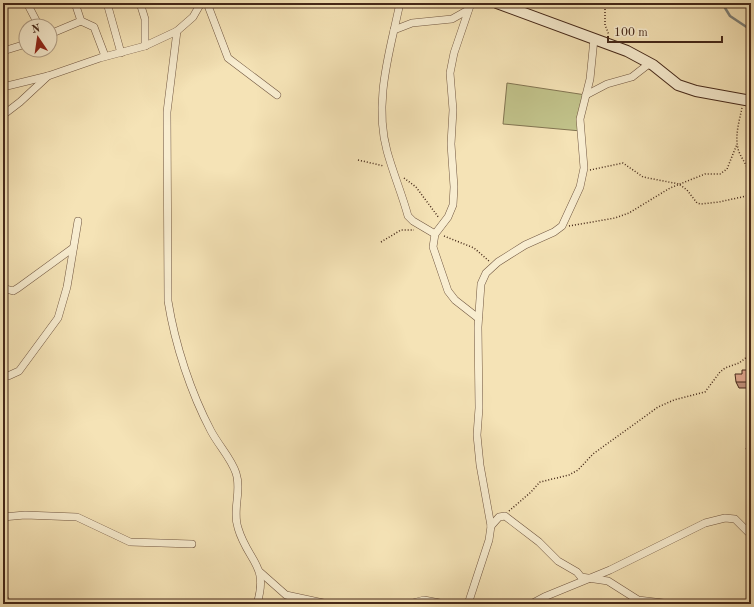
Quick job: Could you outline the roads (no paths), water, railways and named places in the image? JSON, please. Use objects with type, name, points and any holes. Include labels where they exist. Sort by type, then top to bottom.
[{"type":"street","points":[[27,3],[35,18]]},
{"type":"street","points":[[75,3],[81,21],[94,27],[105,56]]},
{"type":"street","points":[[107,3],[121,52]]},
{"type":"street","points":[[140,3],[145,19],[145,46]]},
{"type":"street","points":[[3,87],[48,76],[105,56],[145,46],[177,32],[194,17],[201,3]]},
{"type":"street","points":[[207,3],[228,58],[277,95]]},
{"type":"street","points":[[400,3],[386,63],[381,110],[383,134],[387,152],[408,216],[412,221],[435,234]]},
{"type":"street","points":[[497,3],[614,46],[650,63],[678,85],[696,91],[747,100]]},
{"type":"street","points":[[394,30],[412,23],[452,19],[469,6]]},
{"type":"street","points":[[469,6],[454,53],[450,73],[453,110],[451,144],[454,187],[453,205],[448,217],[435,234],[433,247],[435,257],[448,291],[455,300],[478,318]]},
{"type":"street","points":[[58,31],[81,21]]},
{"type":"street","points":[[177,32],[167,112],[168,301],[171,318],[189,378],[212,432],[234,467],[237,476],[235,515],[237,526],[241,537],[260,572],[286,595],[328,604]]},
{"type":"street","points":[[468,604],[489,540],[491,526],[480,465],[477,435],[479,408],[478,318],[481,284],[486,273],[498,262],[525,245],[554,232],[562,226],[580,187],[584,171],[580,119],[590,79],[594,39]]},
{"type":"street","points":[[3,51],[18,46]]},
{"type":"street","points":[[586,95],[607,84],[624,81],[632,77],[650,63]]},
{"type":"street","points":[[3,115],[20,102],[48,76]]},
{"type":"street","points":[[3,376],[8,376],[18,371],[58,318],[68,287],[78,222]]},
{"type":"street","points":[[3,288],[13,291],[73,248]]},
{"type":"street","points":[[3,516],[19,515],[77,517],[130,542],[192,544]]},
{"type":"street","points":[[491,526],[503,516],[539,542],[558,561],[577,572],[581,577],[593,577],[608,580],[631,597],[638,600],[672,604]]},
{"type":"street","points":[[531,604],[593,577],[705,522],[725,518],[735,519],[751,535]]},
{"type":"street","points":[[257,604],[262,589],[260,572]]},
{"type":"street","points":[[3,596],[8,604]]},
{"type":"street","points":[[408,604],[424,600],[445,604]]},
{"type":"waterway","points":[[722,3],[730,16],[751,30]]}]
